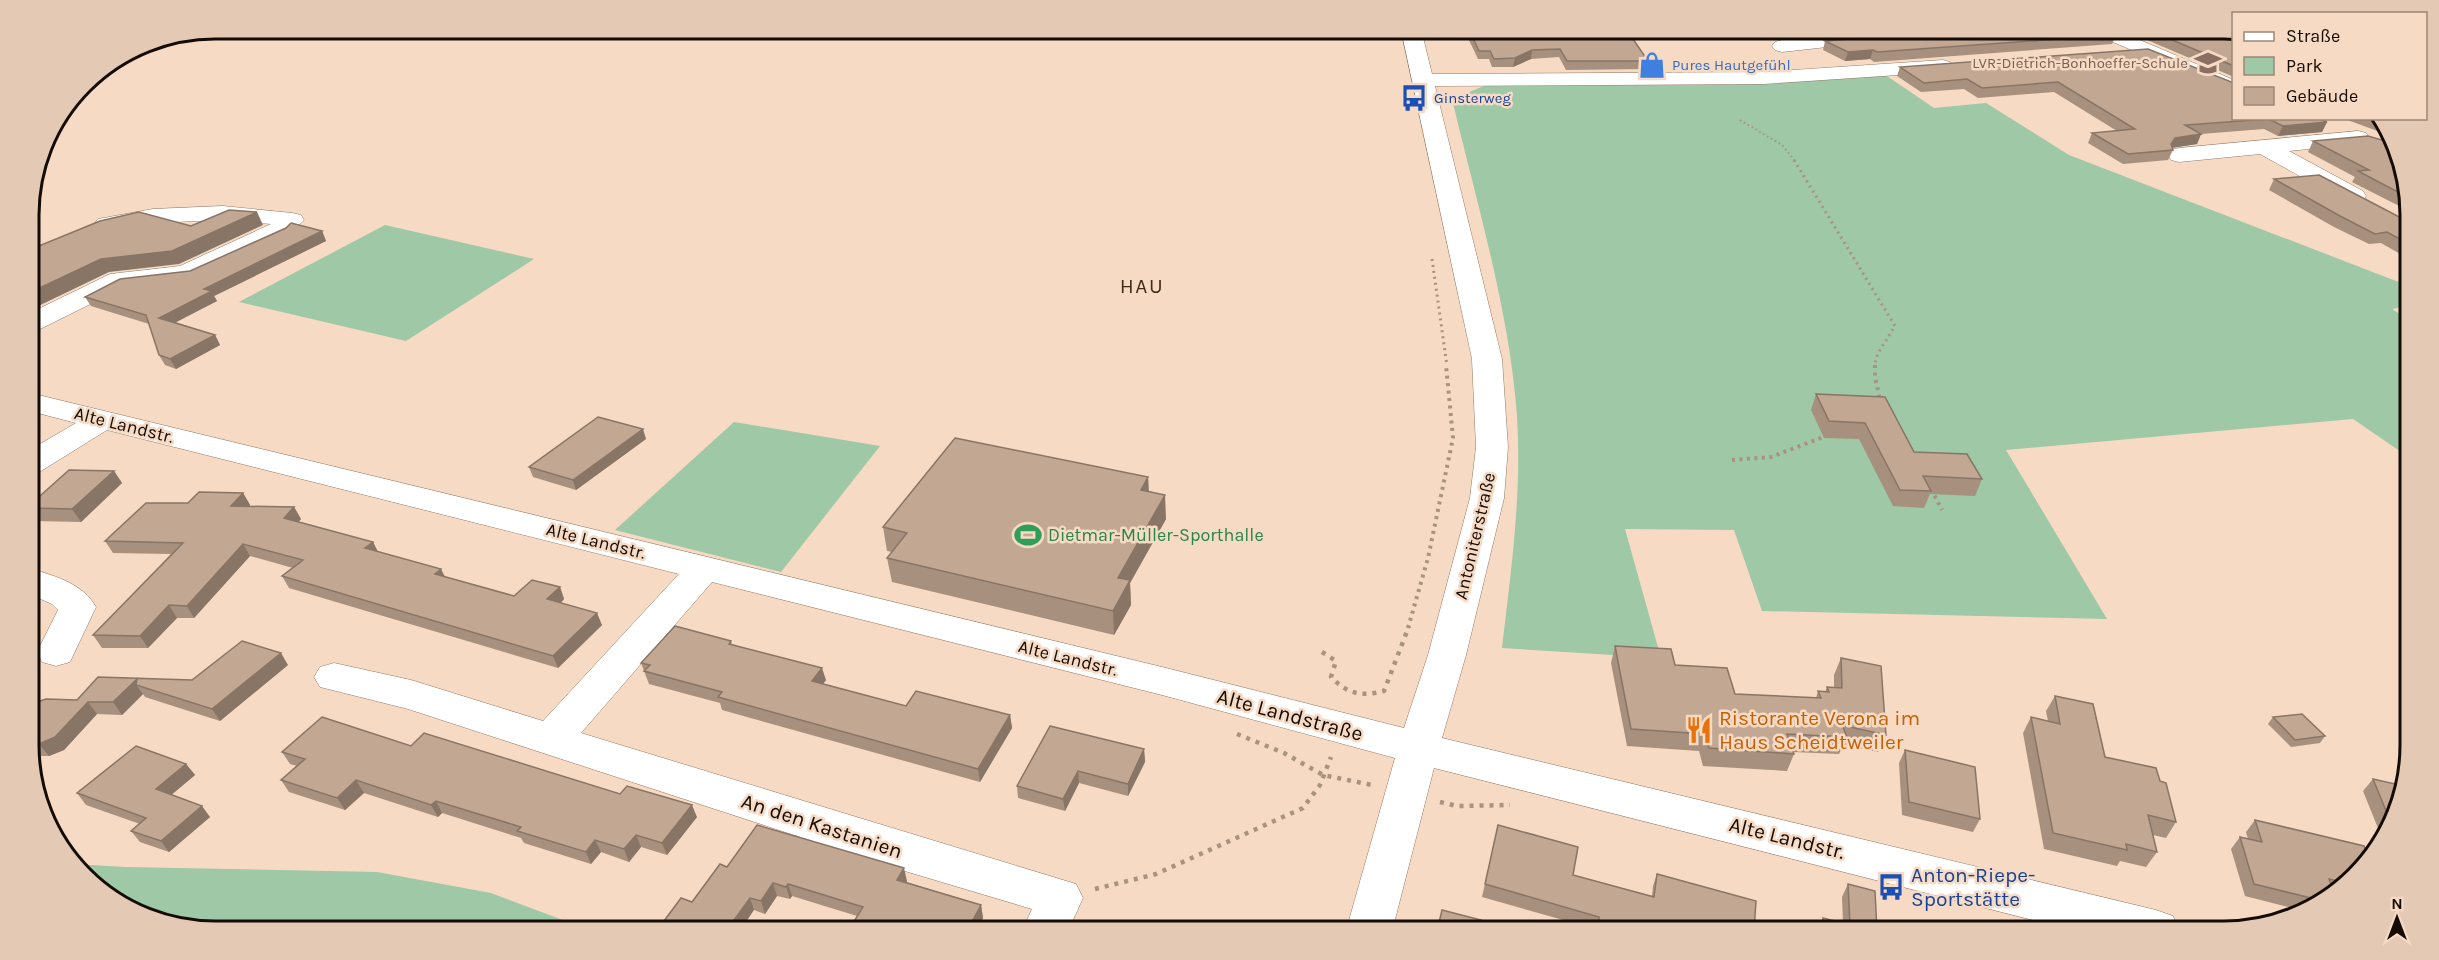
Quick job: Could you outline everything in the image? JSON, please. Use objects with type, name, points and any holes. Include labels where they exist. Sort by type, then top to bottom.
[{"type":"street","name":"Antoniterstraße","points":[[1372,921],[1418,748],[1447,655],[1487,498],[1492,447],[1487,359],[1414,39]]},
{"type":"street","points":[[1782,46],[1822,39]]},
{"type":"street","points":[[1868,39],[1919,68]]},
{"type":"street","points":[[2122,39],[2232,87]]},
{"type":"street","points":[[2109,53],[2145,50]]},
{"type":"street","points":[[1423,80],[1764,78],[1967,64]]},
{"type":"street","points":[[2179,155],[2369,139],[2330,122]]},
{"type":"street","points":[[2264,147],[2371,206]]},
{"type":"street","points":[[39,319],[119,280],[185,273],[280,230],[292,220],[254,214],[188,213],[141,216],[86,230]]},
{"type":"street","name":"Alte Landstr.","points":[[39,404],[1162,681]]},
{"type":"street","points":[[39,458],[102,420]]},
{"type":"street","points":[[550,740],[705,568]]},
{"type":"street","points":[[39,584],[65,595],[78,607],[56,652]]},
{"type":"street","name":"An den Kastanien","points":[[334,677],[411,695],[908,853],[1052,915]]},
{"type":"street","name":"Alte Landstraße","points":[[1162,681],[1418,748]]},
{"type":"street","name":"Alte Landstr.","points":[[1418,748],[1641,802],[2105,921]]},
{"type":"path","points":[[1740,120],[1782,145],[1793,158],[1895,326],[1877,350],[1873,376],[1883,409]]},
{"type":"path","points":[[1322,652],[1336,662],[1331,676],[1345,691],[1361,697],[1384,691],[1404,643],[1428,558],[1453,438],[1444,337],[1432,256]]},
{"type":"path","points":[[1732,460],[1771,457],[1821,436],[1832,437]]},
{"type":"path","points":[[1927,481],[1942,510]]},
{"type":"path","points":[[1052,915],[1156,874],[1303,808],[1320,785],[1323,775],[1371,785]]},
{"type":"green space","points":[[1884,74],[1934,108],[1986,103],[2069,155],[2400,283],[2400,308],[2392,309],[2400,314],[2400,451],[2353,419],[2006,450],[2107,619],[1762,611],[1734,530],[1625,529],[1661,658],[1502,648],[1517,503],[1517,416],[1500,297],[1452,99],[1489,84]]},
{"type":"green space","points":[[385,225],[534,259],[406,341],[239,302]]},
{"type":"green space","points":[[734,422],[880,446],[781,572],[615,530]]},
{"type":"green space","points":[[87,865],[377,872],[491,893],[565,921],[204,921],[181,918],[137,903],[117,891]]},
{"type":"building","points":[[1473,39],[1633,39],[1648,61],[1567,61],[1560,49],[1532,50],[1515,58],[1494,59],[1490,51],[1479,51]]},
{"type":"building","points":[[2060,39],[1877,52],[1873,50],[1848,52],[1825,41]]},
{"type":"building","name":"LVR-Dietrich-Bonhoeffer-Schule","points":[[2170,39],[2232,40],[2232,65]]},
{"type":"building","points":[[2148,49],[2232,82],[2232,120],[2255,120],[2185,125],[2201,134],[2175,138],[2171,144],[2173,150],[2128,154],[2092,133],[2135,129],[2058,82],[1982,88],[1967,79],[1924,83],[1900,67]]},
{"type":"building","points":[[2271,120],[2322,120],[2327,122],[2283,126]]},
{"type":"building","points":[[2368,136],[2384,140],[2394,170],[2398,192],[2358,171],[2369,170],[2313,141]]},
{"type":"building","points":[[2319,175],[2400,217],[2400,239],[2387,232],[2375,234],[2274,179]]},
{"type":"building","points":[[229,210],[257,212],[172,251],[101,259],[39,288],[39,246],[100,221],[139,212],[191,226]]},
{"type":"building","points":[[291,223],[322,231],[204,289],[212,291],[159,318],[215,335],[170,359],[159,355],[146,315],[85,297],[120,279],[190,271],[286,228]]},
{"type":"building","points":[[1816,394],[1885,397],[1914,452],[1967,454],[1982,479],[1923,476],[1931,491],[1900,490],[1865,423],[1829,421]]},
{"type":"building","points":[[598,417],[643,429],[573,480],[529,467]]},
{"type":"building","name":"Dietmar-Müller-Sporthalle","points":[[955,438],[1148,477],[1141,490],[1165,495],[1118,578],[1130,580],[1113,611],[887,558],[907,533],[883,527]]},
{"type":"building","points":[[69,470],[114,471],[72,509],[39,508],[39,497]]},
{"type":"building","points":[[199,492],[243,493],[231,506],[294,507],[284,518],[373,542],[365,548],[441,569],[435,574],[514,596],[532,580],[560,587],[547,599],[597,613],[553,656],[282,576],[303,560],[243,544],[187,606],[169,605],[140,636],[93,635],[183,543],[105,541],[146,503],[188,503]]},
{"type":"building","points":[[675,626],[731,641],[729,644],[822,668],[812,681],[906,706],[916,691],[1010,715],[978,769],[718,697],[722,692],[644,671],[650,665],[641,663]]},
{"type":"building","points":[[242,641],[281,653],[212,709],[136,685],[137,679],[113,702],[88,702],[55,737],[39,744],[39,701],[46,699],[77,700],[98,677],[192,680]]},
{"type":"building","points":[[1615,646],[1671,649],[1675,665],[1727,668],[1735,694],[1821,698],[1818,691],[1829,692],[1827,687],[1842,688],[1841,658],[1881,666],[1886,735],[1842,725],[1847,737],[1787,734],[1794,754],[1709,748],[1705,734],[1631,729]]},
{"type":"building","points":[[2055,696],[2093,704],[2105,757],[2156,768],[2160,781],[2166,783],[2176,822],[2148,815],[2157,852],[2126,844],[2127,850],[2053,833],[2031,717],[2060,724]]},
{"type":"building","points":[[2302,714],[2325,736],[2295,740],[2273,717]]},
{"type":"building","points":[[322,717],[411,746],[424,733],[620,794],[627,786],[692,805],[662,843],[636,835],[624,849],[595,840],[586,852],[517,831],[521,827],[436,801],[431,805],[356,780],[337,798],[281,780],[305,759],[282,752]]},
{"type":"building","points":[[1050,726],[1144,749],[1128,784],[1078,771],[1063,799],[1017,786]]},
{"type":"building","points":[[136,746],[186,764],[156,789],[202,806],[161,841],[131,831],[146,818],[77,793]]},
{"type":"building","points":[[1905,750],[1975,767],[1980,819],[1909,802]]},
{"type":"building","points":[[2373,779],[2395,784],[2386,812]]},
{"type":"building","points":[[2255,820],[2364,846],[2365,849],[2336,881],[2329,879],[2331,885],[2310,898],[2254,884],[2240,837],[2262,842]]},
{"type":"building","points":[[757,825],[904,868],[897,880],[981,905],[972,921],[854,921],[863,907],[788,884],[786,887],[773,883],[761,901],[750,898],[733,921],[664,921],[681,898],[692,902],[720,864],[727,867]]},
{"type":"building","points":[[1498,825],[1578,847],[1573,875],[1654,897],[1657,874],[1756,901],[1755,921],[1599,921],[1599,917],[1485,884]]},
{"type":"building","points":[[1848,884],[1875,891],[1876,921],[1850,921]]},
{"type":"building","points":[[1442,910],[1481,920],[1481,921],[1439,921]]},
{"type":"place","name":"LVR-Dietrich-Bonhoeffer-Schule","points":[[2208,63]]},
{"type":"place","name":"Pures Hautgefühl","points":[[1652,65]]},
{"type":"place","name":"Ginsterweg","points":[[1414,98]]},
{"type":"place","name":"Dietmar-Müller-Sporthalle","points":[[1028,535]]},
{"type":"place","name":"Ristorante Verona im Haus Scheidtweiler","points":[[1699,730]]},
{"type":"place","name":"Anton-Riepe- Sportstätte","points":[[1891,887]]},
{"type":"district","name":"HAU","points":[[1142,286]]}]
